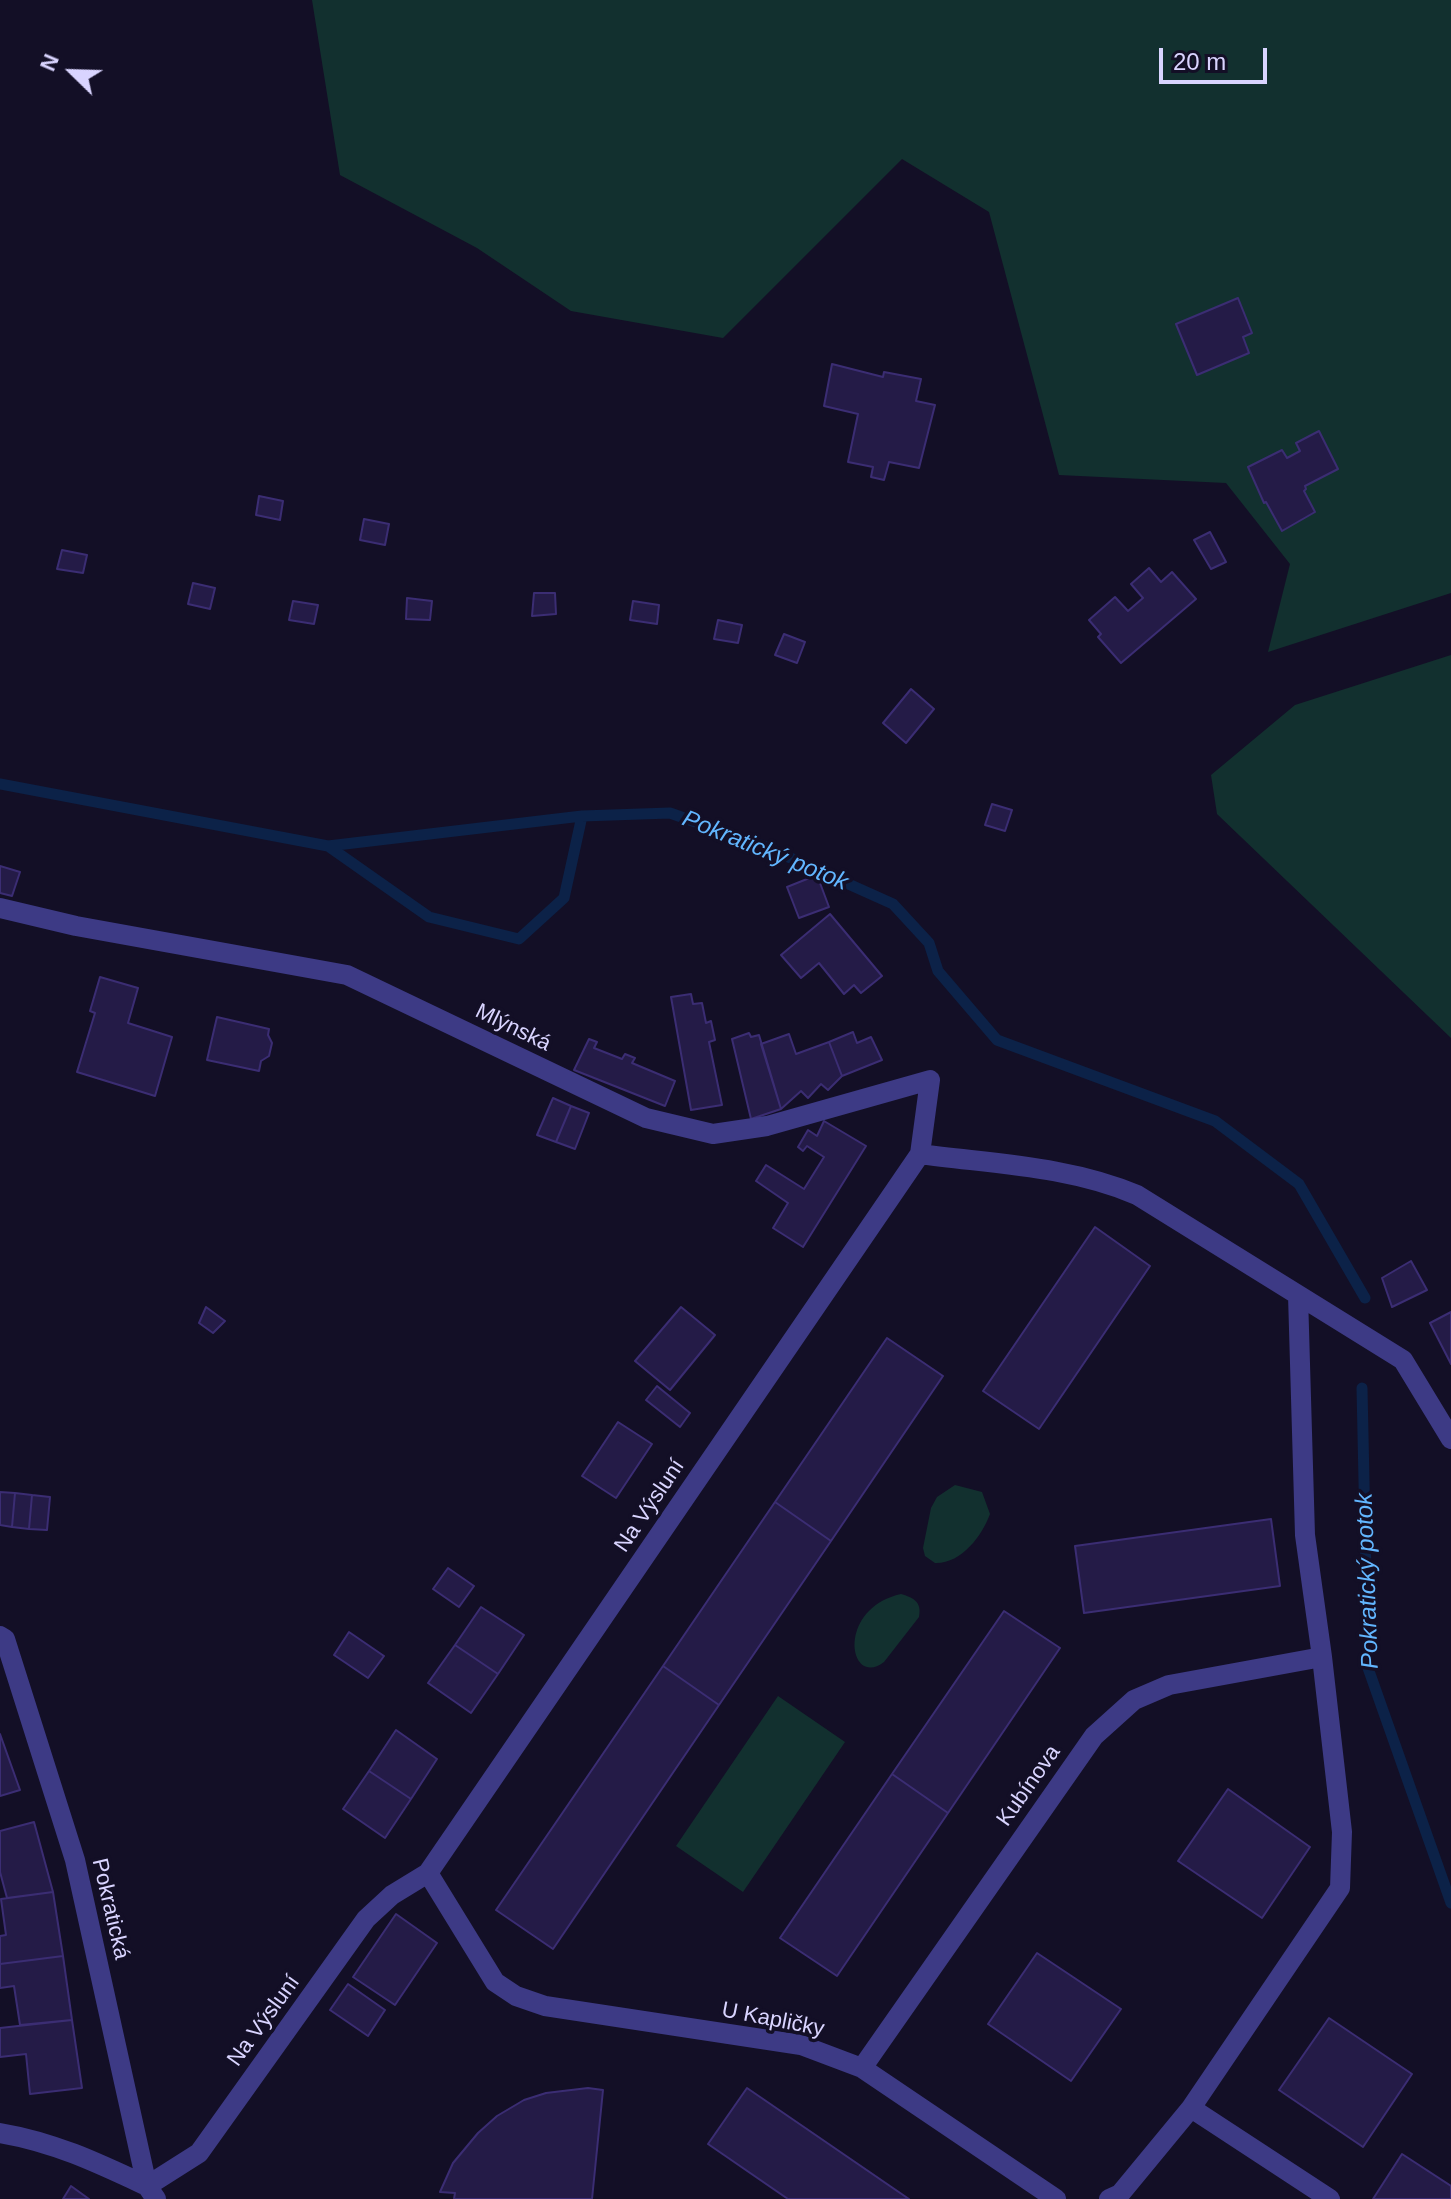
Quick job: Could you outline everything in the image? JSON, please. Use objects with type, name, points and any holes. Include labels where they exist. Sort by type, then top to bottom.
[{"type":"street","name":"Mlýnská","points":[[0,908],[76,926],[347,975],[646,1118],[713,1134],[767,1126],[930,1080],[920,1154]]},
{"type":"street","points":[[920,1154],[1064,1173],[1108,1182],[1137,1195],[1403,1360],[1451,1439]]},
{"type":"street","name":"Na Výsluní","points":[[151,2192],[199,2153],[366,1919],[392,1895],[428,1873],[920,1154]]},
{"type":"street","points":[[1109,2199],[1120,2194],[1191,2108],[1340,1888],[1342,1832],[1305,1535],[1298,1295]]},
{"type":"street","name":"Pokratická","points":[[0,1636],[5,1639],[26,1701],[75,1860],[151,2192]]},
{"type":"street","name":"Kubínova","points":[[862,2068],[1094,1736],[1134,1700],[1169,1685],[1322,1657]]},
{"type":"street","name":"U Kapličky","points":[[428,1873],[495,1982],[516,1996],[545,2006],[801,2045],[862,2068],[1056,2199]]},
{"type":"street","points":[[1191,2108],[1330,2199]]},
{"type":"street","points":[[0,2133],[71,2150],[151,2192]]},
{"type":"green space","points":[[312,0],[1451,0],[1451,593],[1268,652],[1290,564],[1226,483],[1059,475],[989,212],[902,159],[723,338],[571,311],[477,248],[340,175]]},
{"type":"green space","points":[[1451,655],[1451,1038],[1217,814],[1211,775],[1295,705]]},
{"type":"green space","points":[[955,1485],[982,1492],[990,1514],[982,1531],[962,1554],[935,1563],[925,1556],[923,1548],[931,1508],[937,1497]]},
{"type":"green space","points":[[901,1594],[916,1602],[919,1617],[884,1662],[872,1667],[863,1665],[857,1656],[855,1644],[857,1629],[880,1602]]},
{"type":"green space","points":[[778,1696],[845,1742],[743,1892],[676,1846]]},
{"type":"building","points":[[1238,298],[1252,333],[1243,337],[1249,353],[1197,375],[1176,324]]},
{"type":"building","points":[[832,364],[883,377],[884,372],[921,379],[916,401],[935,405],[919,468],[889,462],[884,480],[871,477],[873,467],[848,462],[858,414],[824,406]]},
{"type":"building","points":[[1319,431],[1338,469],[1305,486],[1304,491],[1315,512],[1282,531],[1264,503],[1248,467],[1282,450],[1287,458],[1300,451],[1296,443]]},
{"type":"building","points":[[259,496],[283,501],[280,520],[256,515]]},
{"type":"building","points":[[364,519],[389,524],[385,545],[360,540]]},
{"type":"building","points":[[1210,532],[1226,562],[1211,569],[1194,540]]},
{"type":"building","points":[[62,550],[87,555],[83,573],[57,569]]},
{"type":"building","points":[[1149,568],[1161,582],[1172,572],[1196,599],[1121,663],[1098,637],[1101,634],[1089,620],[1115,597],[1128,611],[1143,598],[1131,584]]},
{"type":"building","points":[[193,583],[215,588],[210,609],[188,604]]},
{"type":"building","points":[[534,593],[555,593],[556,614],[532,616]]},
{"type":"building","points":[[407,598],[432,601],[430,620],[406,619]]},
{"type":"building","points":[[293,601],[318,605],[314,624],[289,620]]},
{"type":"building","points":[[633,601],[659,605],[657,624],[630,620]]},
{"type":"building","points":[[718,620],[742,625],[738,643],[714,639]]},
{"type":"building","points":[[784,634],[805,642],[797,663],[775,655]]},
{"type":"building","points":[[911,689],[934,709],[906,743],[883,723]]},
{"type":"building","points":[[992,804],[1012,810],[1005,831],[985,825]]},
{"type":"building","points":[[0,866],[20,872],[12,896],[0,893]]},
{"type":"building","points":[[817,875],[829,907],[799,918],[787,887]]},
{"type":"building","points":[[830,914],[882,976],[861,993],[854,985],[844,994],[819,963],[801,978],[781,955]]},
{"type":"building","points":[[100,977],[138,988],[128,1023],[172,1037],[155,1096],[77,1072],[95,1013],[90,1011]]},
{"type":"building","points":[[691,994],[693,1004],[702,1003],[706,1023],[711,1021],[715,1040],[709,1042],[722,1105],[691,1110],[671,997]]},
{"type":"building","points":[[217,1017],[269,1029],[272,1043],[269,1056],[261,1061],[259,1071],[207,1060]]},
{"type":"building","points":[[853,1032],[857,1043],[871,1037],[882,1060],[842,1076],[829,1042]]},
{"type":"building","points":[[749,1033],[751,1037],[759,1035],[781,1109],[751,1119],[732,1039]]},
{"type":"building","points":[[789,1034],[796,1054],[829,1042],[842,1076],[828,1090],[821,1084],[808,1098],[801,1091],[781,1109],[761,1044]]},
{"type":"building","points":[[589,1039],[597,1042],[594,1048],[622,1059],[625,1054],[635,1058],[632,1063],[675,1081],[665,1106],[574,1070]]},
{"type":"building","points":[[553,1098],[571,1106],[556,1142],[537,1135]]},
{"type":"building","points":[[571,1106],[589,1113],[575,1149],[556,1142]]},
{"type":"building","points":[[824,1121],[866,1146],[803,1247],[773,1228],[788,1203],[756,1181],[766,1165],[804,1189],[824,1157],[807,1146],[803,1151],[798,1147],[808,1130],[817,1136]]},
{"type":"building","points":[[1095,1227],[1150,1266],[1039,1429],[983,1391]]},
{"type":"building","points":[[1411,1261],[1427,1290],[1392,1307],[1382,1278]]},
{"type":"building","points":[[206,1307],[225,1321],[213,1333],[199,1323]]},
{"type":"building","points":[[681,1307],[715,1335],[670,1390],[635,1361]]},
{"type":"building","points":[[1451,1312],[1451,1364],[1430,1323]]},
{"type":"building","points":[[887,1338],[943,1376],[831,1541],[775,1502]]},
{"type":"building","points":[[657,1386],[690,1413],[680,1427],[646,1400]]},
{"type":"building","points":[[618,1422],[652,1444],[616,1498],[582,1476]]},
{"type":"building","points":[[0,1492],[15,1493],[12,1527],[0,1525]]},
{"type":"building","points":[[15,1493],[32,1495],[29,1529],[12,1527]]},
{"type":"building","points":[[32,1495],[50,1497],[47,1530],[29,1529]]},
{"type":"building","points":[[775,1502],[831,1541],[719,1705],[663,1666]]},
{"type":"building","points":[[1271,1519],[1280,1586],[1084,1613],[1075,1546]]},
{"type":"building","points":[[448,1568],[474,1586],[459,1607],[433,1589]]},
{"type":"building","points":[[481,1607],[524,1635],[498,1674],[455,1645]]},
{"type":"building","points":[[1004,1611],[1060,1648],[948,1813],[892,1774]]},
{"type":"building","points":[[349,1632],[384,1656],[368,1678],[334,1655]]},
{"type":"building","points":[[455,1645],[498,1674],[471,1713],[428,1683]]},
{"type":"building","points":[[663,1666],[719,1705],[553,1949],[496,1910]]},
{"type":"building","points":[[396,1730],[437,1759],[411,1799],[369,1771]]},
{"type":"building","points":[[0,1734],[20,1790],[0,1796]]},
{"type":"building","points":[[369,1771],[411,1799],[385,1838],[343,1809]]},
{"type":"building","points":[[892,1774],[948,1813],[837,1976],[780,1938]]},
{"type":"building","points":[[1228,1789],[1310,1847],[1262,1918],[1178,1861]]},
{"type":"building","points":[[34,1822],[53,1892],[7,1898],[0,1872],[0,1831]]},
{"type":"building","points":[[53,1892],[63,1956],[0,1964],[0,1936],[6,1935],[1,1899]]},
{"type":"building","points":[[396,1914],[437,1943],[395,2005],[353,1977]]},
{"type":"building","points":[[1037,1953],[1121,2009],[1071,2081],[988,2024]]},
{"type":"building","points":[[63,1956],[72,2020],[20,2025],[14,1986],[0,1988],[0,1964]]},
{"type":"building","points":[[348,1984],[385,2010],[368,2036],[330,2010]]},
{"type":"building","points":[[1329,2018],[1412,2074],[1363,2147],[1279,2090]]},
{"type":"building","points":[[72,2020],[82,2088],[30,2094],[26,2054],[0,2057],[0,2028]]},
{"type":"building","points":[[588,2088],[603,2090],[592,2199],[454,2199],[455,2193],[440,2192],[453,2163],[497,2116],[524,2100],[546,2093]]},
{"type":"building","points":[[747,2088],[909,2199],[788,2199],[708,2144]]},
{"type":"building","points":[[1402,2154],[1451,2186],[1451,2199],[1373,2199]]},
{"type":"building","points":[[71,2186],[89,2199],[63,2199]]},
{"type":"waterway","name":"Pokratický potok","points":[[0,784],[328,846],[582,816],[670,813],[766,847],[893,904],[929,943],[938,971],[997,1040],[1215,1121],[1299,1184],[1365,1298]]},
{"type":"waterway","points":[[328,846],[429,917],[519,939],[564,898],[582,816]]},
{"type":"waterway","name":"Pokratický potok","points":[[1362,1388],[1368,1668],[1451,1903]]}]
